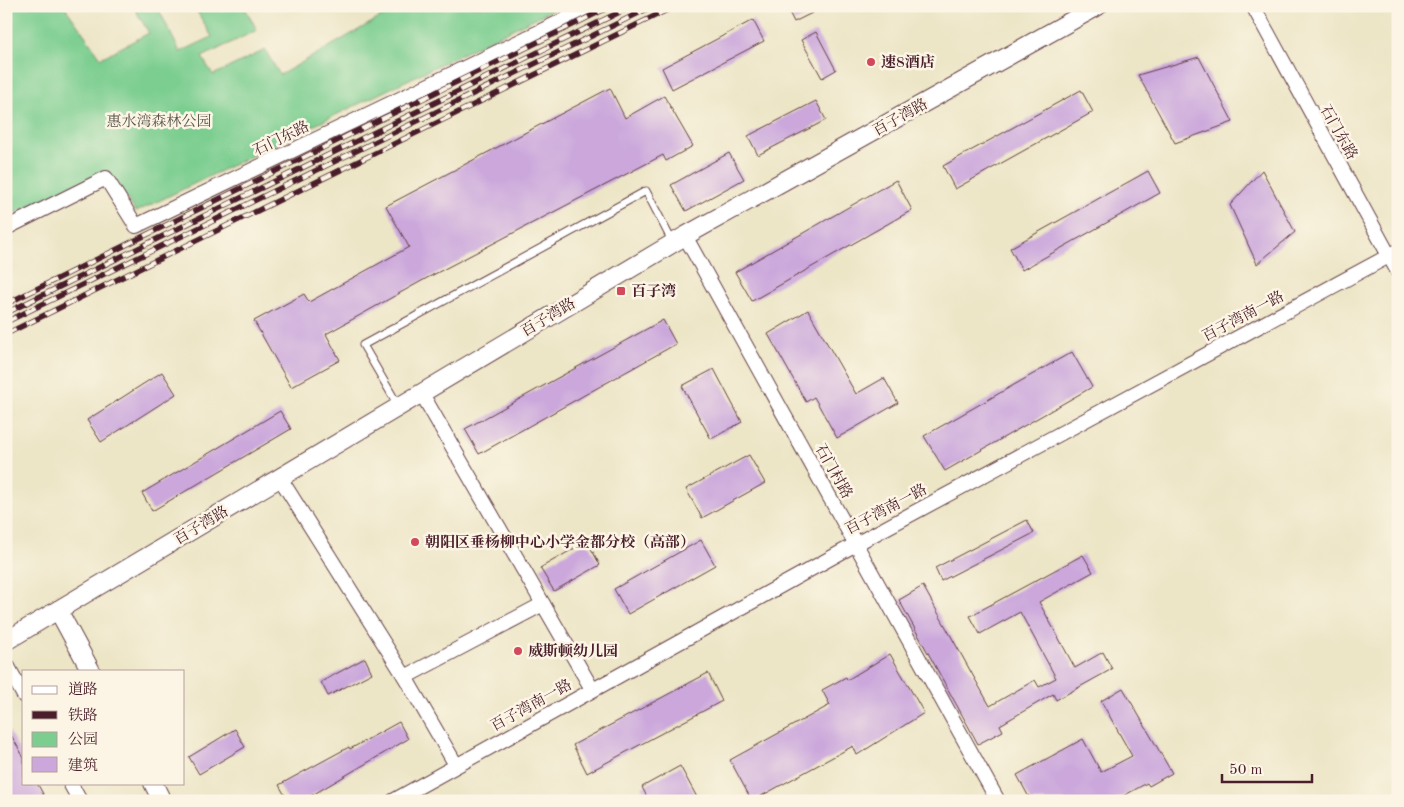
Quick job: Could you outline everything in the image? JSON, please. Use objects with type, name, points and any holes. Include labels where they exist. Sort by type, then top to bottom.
[{"type":"street","name":"石门东路","points":[[6,228],[106,178],[136,226],[593,6]]},
{"type":"street","name":"百子湾路","points":[[6,641],[679,240],[1098,6]]},
{"type":"street","name":"石门东路","points":[[1253,6],[1393,253],[1398,272]]},
{"type":"street","name":"石门村路","points":[[679,240],[856,544],[998,801]]},
{"type":"street","name":"百子湾南一路","points":[[393,801],[856,544],[1393,253]]},
{"type":"street","points":[[422,394],[592,689]]},
{"type":"street","points":[[280,478],[405,677],[456,765]]},
{"type":"street","points":[[405,677],[543,604]]},
{"type":"street","points":[[58,610],[91,670]]},
{"type":"street","points":[[6,663],[22,692]]},
{"type":"street","points":[[71,784],[80,801]]},
{"type":"street","points":[[153,784],[162,801]]},
{"type":"lane","points":[[399,407],[364,345],[646,191],[679,240]]},
{"type":"green space","name":"惠水湾森林公园","points":[[6,6],[64,6],[101,58],[149,33],[133,6],[157,6],[180,52],[212,37],[194,6],[244,6],[257,30],[202,57],[213,75],[265,50],[280,75],[388,13],[385,6],[560,6],[136,212],[108,171],[6,217]]},
{"type":"building","points":[[786,6],[826,6],[794,22]]},
{"type":"building","points":[[753,20],[764,41],[672,89],[662,68]]},
{"type":"building","points":[[816,32],[836,70],[822,78],[801,40]]},
{"type":"building","points":[[1199,57],[1233,122],[1175,143],[1138,75]]},
{"type":"building","points":[[610,88],[625,118],[664,96],[693,146],[666,161],[663,155],[427,278],[326,334],[340,360],[291,387],[254,321],[304,294],[309,302],[409,247],[386,206]]},
{"type":"building","points":[[1081,90],[1093,112],[955,189],[943,166]]},
{"type":"building","points":[[816,101],[826,120],[758,155],[748,136]]},
{"type":"building","points":[[729,153],[744,179],[686,211],[671,185]]},
{"type":"building","points":[[1262,170],[1295,232],[1257,264],[1230,205]]},
{"type":"building","points":[[1148,171],[1160,193],[1022,270],[1010,248]]},
{"type":"building","points":[[896,180],[912,210],[752,301],[735,272]]},
{"type":"building","points":[[808,310],[856,394],[884,378],[898,403],[837,438],[814,397],[806,402],[768,334]]},
{"type":"building","points":[[663,320],[676,344],[479,454],[465,429]]},
{"type":"building","points":[[1072,352],[1092,387],[945,471],[924,436]]},
{"type":"building","points":[[714,369],[742,422],[711,439],[682,386]]},
{"type":"building","points":[[162,372],[176,394],[101,442],[87,420]]},
{"type":"building","points":[[280,411],[291,429],[152,511],[142,493]]},
{"type":"building","points":[[749,455],[765,483],[702,518],[686,489]]},
{"type":"building","points":[[1027,520],[1034,533],[941,581],[935,568]]},
{"type":"building","points":[[701,540],[715,565],[628,614],[614,589]]},
{"type":"building","points":[[587,541],[600,565],[554,591],[540,568]]},
{"type":"building","points":[[1083,555],[1093,572],[1039,602],[1075,668],[1103,652],[1112,669],[1056,700],[1053,694],[1000,725],[1003,731],[978,744],[899,600],[923,586],[990,706],[1035,680],[1039,687],[1056,678],[1020,612],[980,634],[970,616]]},
{"type":"building","points":[[890,654],[924,713],[857,755],[853,746],[752,801],[730,760],[830,705],[822,690],[846,677],[847,680]]},
{"type":"building","points":[[365,658],[372,673],[328,696],[321,682]]},
{"type":"building","points":[[708,673],[722,701],[587,773],[573,745]]},
{"type":"building","points":[[1123,688],[1172,773],[1149,786],[1147,783],[1114,801],[1031,801],[1017,775],[1083,739],[1101,772],[1132,756],[1101,701]]},
{"type":"building","points":[[399,722],[408,739],[302,801],[288,801],[279,785]]},
{"type":"building","points":[[6,726],[22,754],[22,784],[38,784],[47,801],[6,801]]},
{"type":"building","points":[[235,729],[245,747],[199,774],[189,757]]},
{"type":"building","points":[[680,766],[699,801],[649,801],[642,787]]},
{"type":"railway","points":[[6,304],[611,6]]},
{"type":"railway","points":[[6,313],[632,6]]},
{"type":"railway","points":[[6,322],[653,6]]},
{"type":"railway","points":[[6,334],[675,6]]},
{"type":"place","name":"速8酒店","points":[[871,62]]},
{"type":"place","name":"百子湾","points":[[621,291]]},
{"type":"place","name":"朝阳区垂杨柳中心小学金都分校（高部）","points":[[415,542]]},
{"type":"place","name":"威斯顿幼儿园","points":[[518,651]]}]
